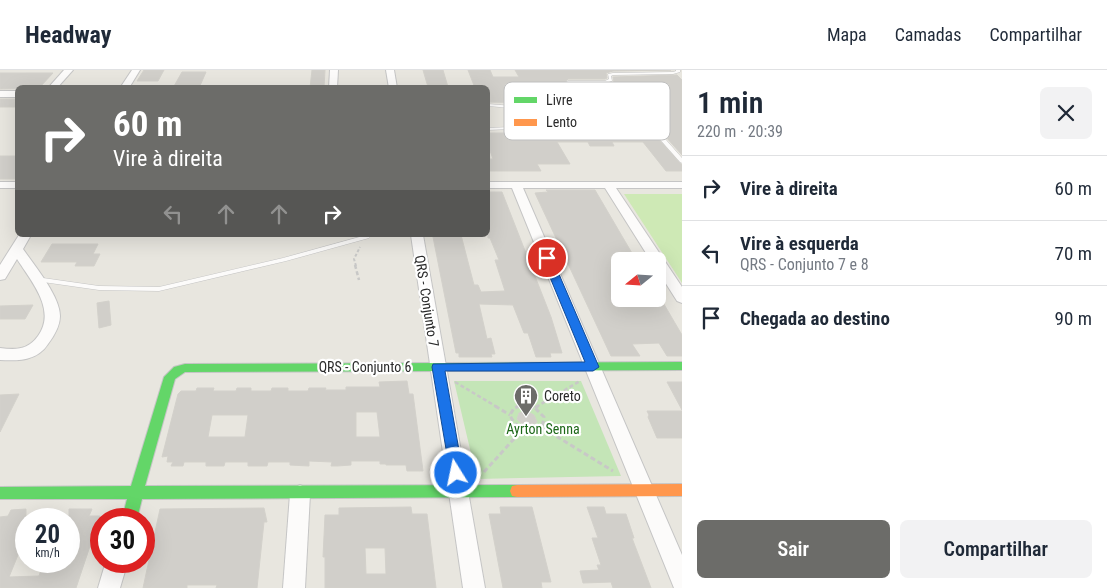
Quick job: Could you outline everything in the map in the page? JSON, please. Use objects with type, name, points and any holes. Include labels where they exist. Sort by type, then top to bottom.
[{"type":"street","points":[[55,85],[68,70]]},
{"type":"street","points":[[126,85],[136,70]]},
{"type":"street","points":[[333,85],[334,70]]},
{"type":"street","points":[[390,70],[392,85]]},
{"type":"street","points":[[0,94],[15,94]]},
{"type":"street","points":[[0,185],[15,185]]},
{"type":"street","points":[[490,185],[682,185]]},
{"type":"street","points":[[516,185],[682,580]]},
{"type":"street","points":[[609,186],[682,298]]},
{"type":"street","points":[[0,276],[24,237]]},
{"type":"street","name":"QRS - Conjunto 7","points":[[416,237],[438,367]]},
{"type":"street","points":[[0,354],[26,354],[36,351],[49,331],[53,313],[16,248]]},
{"type":"street","name":"QRS - Conjunto 6","points":[[136,494],[170,377],[178,370],[185,368],[682,366]]},
{"type":"street","points":[[438,367],[474,588]]},
{"type":"street","points":[[0,493],[300,494],[682,490]]},
{"type":"street","points":[[132,508],[136,494]]},
{"type":"street","points":[[294,588],[300,494]]},
{"type":"street","points":[[109,588],[113,573]]},
{"type":"lane","points":[[568,82],[606,82],[610,80],[609,75],[613,74],[673,73],[678,72],[678,70]]},
{"type":"lane","points":[[490,105],[504,106]]},
{"type":"lane","points":[[490,128],[504,128]]},
{"type":"lane","points":[[663,140],[682,161]]},
{"type":"lane","points":[[34,279],[99,288],[159,289],[284,260],[367,237]]},
{"type":"path","points":[[359,280],[354,259],[367,237]]},
{"type":"path","points":[[438,367],[454,382],[510,415]]},
{"type":"path","points":[[535,408],[581,380],[593,367]]},
{"type":"path","points":[[524,405],[535,408],[544,418],[542,428],[534,432],[522,430],[512,424],[510,415],[514,408],[524,405]]},
{"type":"path","points":[[542,428],[620,476]]},
{"type":"path","points":[[483,472],[522,430]]},
{"type":"green space","points":[[624,194],[682,194],[682,283],[666,258],[666,252],[662,252]]},
{"type":"green space","name":"Ayrton Senna","points":[[454,381],[581,381],[621,476],[477,479]]},
{"type":"building","points":[[144,70],[164,70],[158,81],[137,81]]},
{"type":"building","points":[[312,70],[325,70],[324,85],[310,85]]},
{"type":"building","points":[[423,70],[443,70],[447,85],[427,85]]},
{"type":"building","points":[[468,70],[490,70],[493,77],[519,77],[515,70],[671,70],[613,71],[606,73],[607,78],[605,79],[568,79],[565,82],[504,82],[504,102],[490,102],[490,85],[474,85]]},
{"type":"building","points":[[182,72],[206,72],[200,85],[175,85]]},
{"type":"building","points":[[0,73],[53,73],[42,85],[15,85],[15,89],[0,89]]},
{"type":"building","points":[[677,75],[682,80],[682,155],[669,140],[670,82],[614,82],[613,77]]},
{"type":"building","points":[[0,99],[15,99],[15,107],[0,107]]},
{"type":"building","points":[[490,133],[504,133],[504,140],[659,140],[682,165],[682,171],[666,171],[643,142],[612,142],[614,146],[590,146],[588,142],[557,142],[570,164],[537,164],[541,171],[490,171],[490,159],[493,159],[490,151]]},
{"type":"building","points":[[0,156],[15,156],[15,179],[0,179]]},
{"type":"building","points":[[546,190],[595,190],[631,252],[611,252],[611,308],[666,308],[682,335],[682,356],[667,356],[659,343],[632,344],[640,356],[611,356],[535,193],[548,192]]},
{"type":"building","points":[[490,192],[502,192],[551,317],[562,353],[550,353],[551,357],[536,357],[528,333],[524,333],[513,305],[479,304],[487,339],[491,338],[495,354],[491,354],[492,357],[459,357],[459,353],[456,353],[433,237],[462,237],[474,285],[478,285],[481,292],[505,291],[495,260],[499,260],[490,238],[488,238],[490,237]]},
{"type":"building","points":[[52,244],[98,244],[93,254],[100,254],[94,266],[75,266],[77,262],[41,262]]},
{"type":"building","points":[[109,301],[111,325],[99,328],[97,303]]},
{"type":"building","points":[[33,305],[25,319],[0,319],[0,306]]},
{"type":"building","points":[[407,381],[409,394],[413,394],[423,471],[407,471],[406,465],[386,465],[380,464],[380,461],[351,461],[351,465],[337,466],[331,466],[332,462],[309,461],[309,466],[290,465],[290,462],[268,462],[267,466],[248,466],[248,462],[225,462],[224,466],[206,466],[206,462],[184,462],[183,466],[171,466],[173,462],[167,462],[168,456],[162,457],[178,394],[181,391],[196,391],[197,388],[214,388],[213,391],[236,391],[237,388],[251,388],[251,391],[271,391],[272,388],[288,388],[288,391],[308,391],[309,388],[346,390],[346,387],[380,387],[379,382]],"holes":[[[356,412],[377,412],[380,437],[356,437]],[[212,415],[248,415],[245,437],[208,437]]]},
{"type":"building","points":[[667,382],[682,382],[682,410]]},
{"type":"building","points":[[19,394],[0,432],[0,395]]},
{"type":"building","name":"Coreto","points":[[526,411],[534,415],[537,422],[532,426],[523,425],[517,419],[519,413]]},
{"type":"building","points":[[647,411],[682,411],[682,438],[657,438]]},
{"type":"building","points":[[411,507],[412,514],[427,514],[436,588],[325,588],[325,557],[323,557],[325,515],[339,515],[339,508]],"holes":[[[365,548],[385,548],[386,574],[366,574]]]},
{"type":"building","points":[[500,507],[532,507],[551,582],[541,582],[542,588],[503,588],[489,514],[501,514]]},
{"type":"building","points":[[587,507],[604,507],[606,514],[626,514],[634,538],[632,538],[651,588],[613,588],[611,582],[583,583],[580,571],[599,570],[597,565],[601,565],[592,538],[598,538]]},
{"type":"building","points":[[264,508],[267,522],[264,522],[257,588],[216,588],[217,585],[187,585],[187,588],[143,588],[146,573],[155,573],[155,532],[160,509]]},
{"type":"building","points":[[80,509],[90,509],[90,546],[76,588],[0,588],[0,517],[8,516],[11,510],[15,510],[15,562],[9,577],[39,576],[40,573],[80,573]]},
{"type":"traffic: fast","points":[[132,508],[170,377],[178,370],[185,368],[682,366]]},
{"type":"traffic: fast","points":[[0,493],[517,491]]},
{"type":"traffic: slow","points":[[517,491],[682,490]]},
{"type":"place","name":"Coreto","points":[[526,417]]},
{"type":"route","points":[[456,473],[438,367],[593,367],[547,258]]}]
